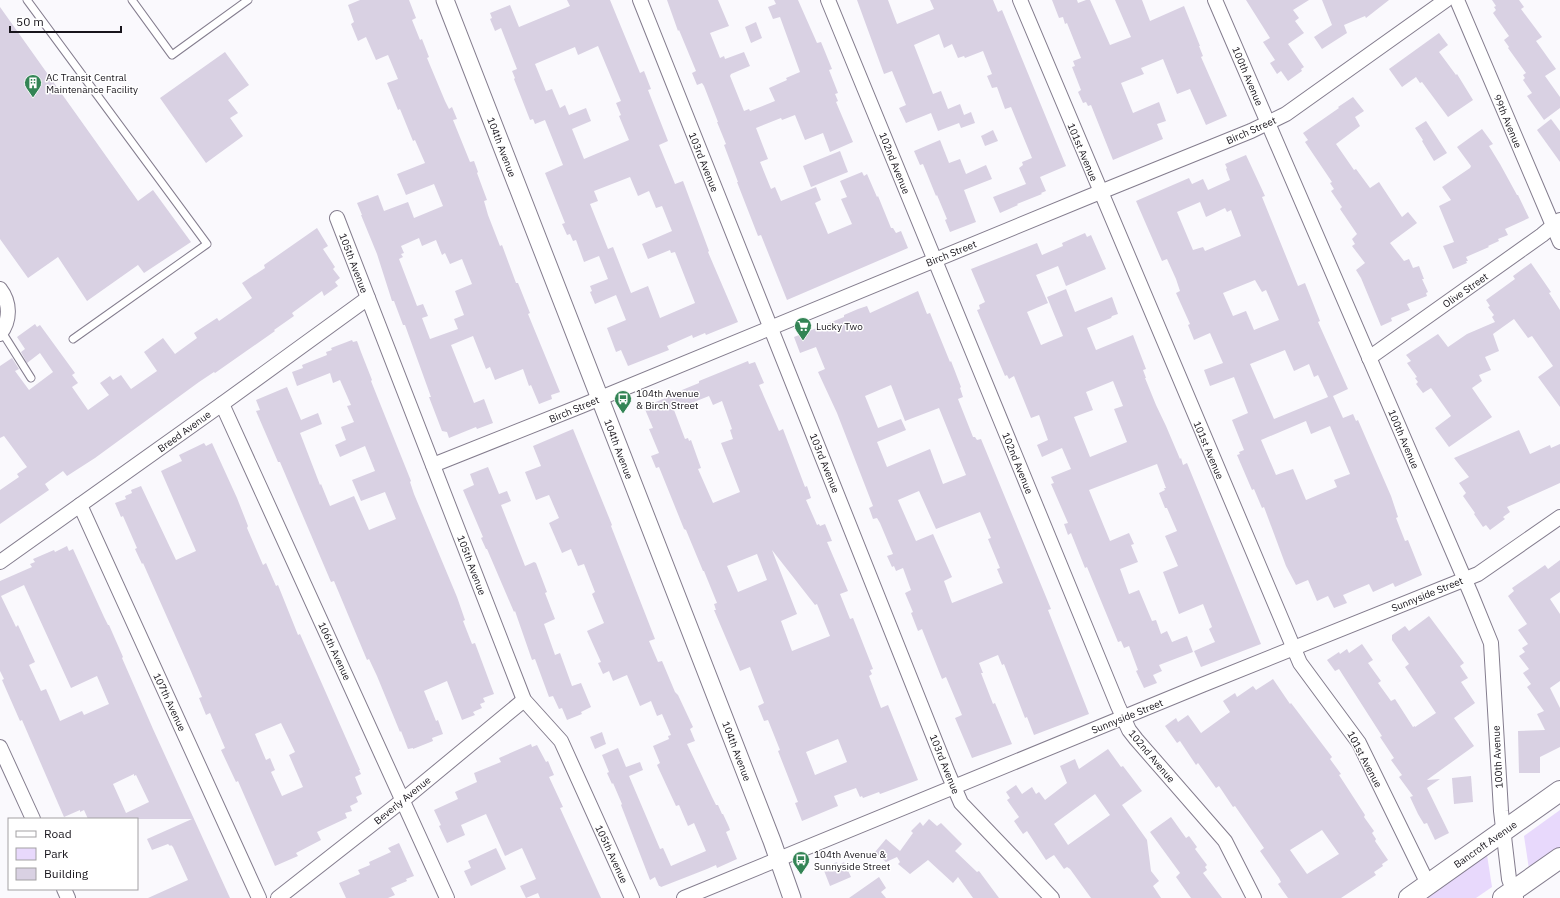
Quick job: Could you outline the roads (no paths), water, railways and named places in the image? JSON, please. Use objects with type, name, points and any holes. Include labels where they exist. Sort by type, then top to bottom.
[{"type":"main road","name":"Bancroft Avenue","points":[[1409,898],[1560,791]]},
{"type":"main road","points":[[1510,896],[1560,858]]},
{"type":"street","name":"104th Avenue","points":[[445,0],[779,860],[792,898]]},
{"type":"street","name":"103rd Avenue","points":[[640,0],[954,788],[961,803],[1052,898]]},
{"type":"street","name":"102nd Avenue","points":[[828,0],[1129,730],[1225,841],[1254,898]]},
{"type":"street","name":"101st Avenue","points":[[1020,0],[1293,648],[1300,663],[1359,743],[1428,884]]},
{"type":"street","name":"100th Avenue","points":[[1215,0],[1465,579],[1491,644],[1503,832],[1510,896]]},
{"type":"street","name":"Birch Street","points":[[433,465],[600,398],[1268,123],[1286,114],[1446,0]]},
{"type":"street","name":"99th Avenue","points":[[1457,0],[1557,223],[1560,242]]},
{"type":"street","name":"105th Avenue","points":[[337,218],[524,700],[561,741],[632,898]]},
{"type":"street","name":"Olive Street","points":[[1369,358],[1557,223]]},
{"type":"street","points":[[0,289],[6,298],[8,309],[6,321],[1,333]]},
{"type":"street","name":"Breed Avenue","points":[[0,562],[368,298]]},
{"type":"street","name":"106th Avenue","points":[[222,404],[447,898]]},
{"type":"street","name":"107th Avenue","points":[[80,506],[259,898]]},
{"type":"street","name":"Sunnyside Street","points":[[684,898],[1465,579],[1487,569],[1560,517]]},
{"type":"street","name":"Beverly Avenue","points":[[278,898],[403,800],[524,700]]},
{"type":"street","points":[[0,747],[33,818]]},
{"type":"lane","points":[[27,0],[207,244],[73,339]]},
{"type":"lane","points":[[132,0],[172,56],[248,0]]},
{"type":"lane","points":[[1,333],[31,378]]},
{"type":"place","name":"AC Transit Central Maintenance Facility","points":[[33,98]]},
{"type":"place","name":"Lucky Two","points":[[803,341]]},
{"type":"place","name":"104th Avenue & Birch Street","points":[[623,414]]},
{"type":"place","name":"104th Avenue & Sunnyside Street","points":[[801,875]]}]
